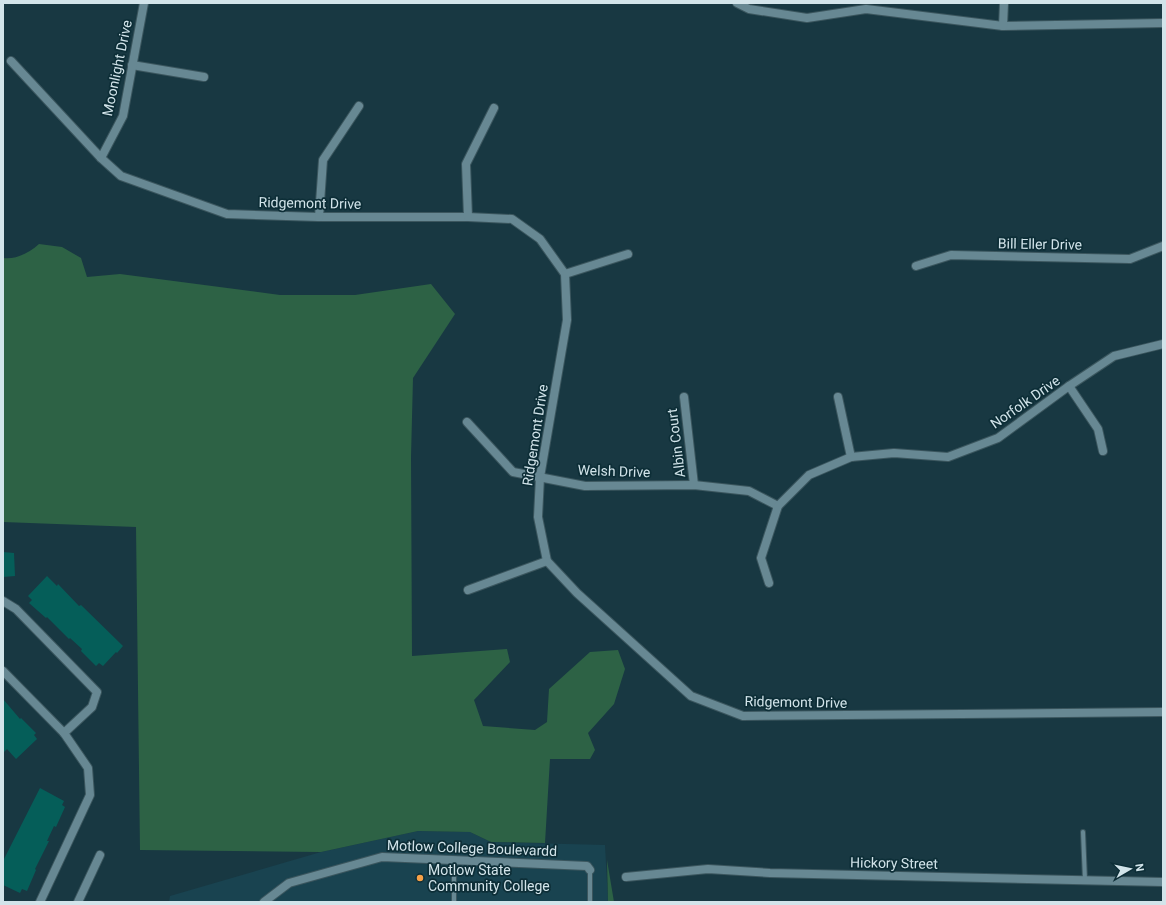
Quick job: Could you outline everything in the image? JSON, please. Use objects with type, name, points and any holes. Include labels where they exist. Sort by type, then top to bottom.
[{"type":"street","name":"Moonlight Drive","points":[[101,158],[122,116],[144,3]]},
{"type":"street","points":[[738,3],[749,9],[807,18],[866,6],[1003,26],[1163,23]]},
{"type":"street","points":[[1003,26],[1004,3]]},
{"type":"street","name":"Ridgemont Drive","points":[[11,61],[101,158],[121,176],[228,214],[319,217],[468,217],[512,219],[540,239],[565,274],[567,320],[540,477],[538,517],[547,561],[577,593],[691,696],[743,716],[1163,712]]},
{"type":"street","points":[[132,65],[204,77]]},
{"type":"street","points":[[319,217],[323,160],[358,106]]},
{"type":"street","points":[[468,217],[466,164],[494,108]]},
{"type":"street","name":"Bill Eller Drive","points":[[916,266],[951,255],[1130,259],[1163,246]]},
{"type":"street","points":[[565,274],[628,254]]},
{"type":"street","name":"Norfolk Drive","points":[[769,583],[760,558],[778,506],[809,475],[852,457],[894,453],[948,457],[998,438],[1069,386],[1114,356],[1163,344]]},
{"type":"street","points":[[1069,386],[1098,428],[1103,451]]},
{"type":"street","name":"Albin Court","points":[[684,397],[694,485]]},
{"type":"street","points":[[838,397],[852,457]]},
{"type":"street","name":"Welsh Drive","points":[[467,422],[513,472],[585,486],[694,485],[749,491],[778,506]]},
{"type":"street","points":[[468,590],[547,561]]},
{"type":"street","points":[[3,601],[16,609],[97,692],[92,707],[64,732]]},
{"type":"street","points":[[3,671],[64,732],[88,768],[90,795],[40,902]]},
{"type":"street","points":[[78,902],[100,855]]},
{"type":"street","name":"Motlow College Boulevardd","points":[[264,902],[289,883],[382,857],[587,866],[590,870]]},
{"type":"street","name":"Hickory Street","points":[[626,877],[708,869],[770,873],[1163,882]]},
{"type":"lane","points":[[1083,832],[1085,881]]},
{"type":"lane","points":[[454,860],[454,902]]},
{"type":"lane","points":[[590,870],[590,902]]},
{"type":"shaded area","name":"Motlow State Community College","points":[[418,831],[470,832],[491,842],[605,845],[608,902],[169,902],[170,896],[321,852]]},
{"type":"green space","points":[[39,244],[62,247],[81,258],[87,277],[120,274],[280,295],[355,295],[431,284],[455,314],[413,378],[411,457],[412,656],[507,649],[510,662],[474,700],[483,726],[535,730],[547,722],[549,689],[590,652],[618,650],[625,669],[614,704],[588,733],[595,750],[590,759],[550,759],[545,843],[491,842],[470,832],[418,831],[321,852],[140,850],[136,527],[3,522],[3,258],[12,258],[22,255]]},
{"type":"green space","points":[[607,860],[614,902],[608,902]]},
{"type":"building","points":[[3,552],[14,553],[15,576],[3,577]]},
{"type":"building","points":[[47,576],[57,586],[58,584],[79,606],[81,605],[123,646],[103,666],[99,663],[96,666],[81,651],[82,649],[70,638],[69,639],[47,617],[46,618],[29,603],[32,600],[28,596]]},
{"type":"building","points":[[3,699],[20,719],[21,718],[36,733],[34,735],[37,739],[16,759],[7,749],[3,753]]},
{"type":"building","points":[[40,788],[64,801],[62,805],[65,807],[56,827],[54,826],[47,841],[49,841],[35,869],[36,870],[27,891],[22,889],[20,893],[3,885],[3,861]]},
{"type":"place","name":"Motlow State Community College","points":[[420,878]]}]
